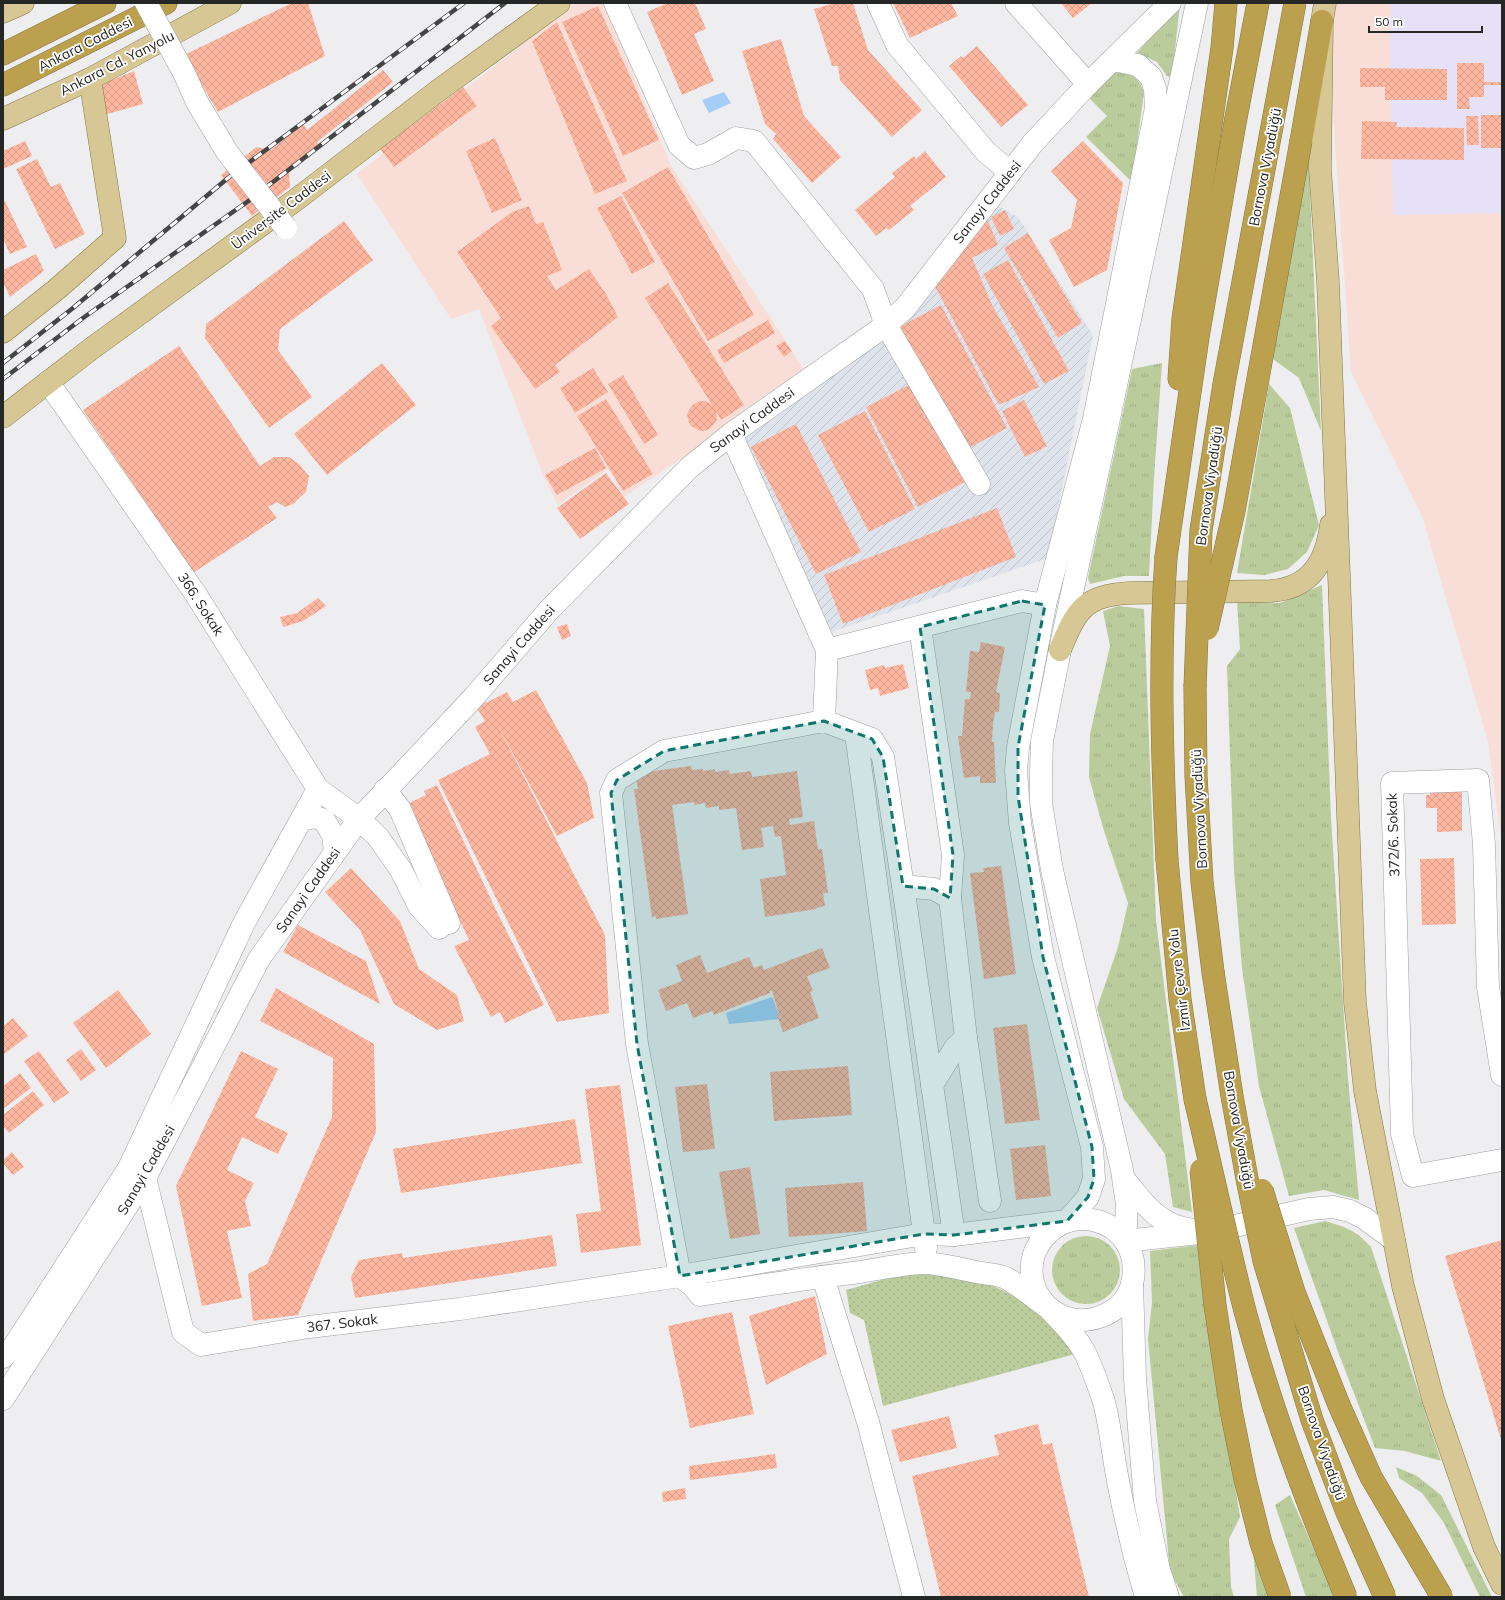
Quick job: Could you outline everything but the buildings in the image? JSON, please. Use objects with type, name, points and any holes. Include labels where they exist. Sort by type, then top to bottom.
[{"type":"highway","name":"Ankara Caddesi","points":[[3,54],[106,3]]},
{"type":"highway","name":"Ankara Caddesi","points":[[3,85],[142,10],[166,3]]},
{"type":"highway","points":[[1166,557],[1183,319],[1222,48],[1226,3]]},
{"type":"highway","points":[[1166,557],[1198,337],[1235,123],[1258,3]]},
{"type":"highway","name":"Bornova Viyadüğü","points":[[1295,3],[1224,384],[1201,530],[1195,687],[1196,776],[1202,882],[1213,972],[1232,1096],[1264,1261],[1312,1420],[1346,1510],[1385,1597]]},
{"type":"highway","points":[[3,99],[142,10]]},
{"type":"highway","points":[[1195,687],[1234,511],[1324,12]]},
{"type":"highway","name":"İzmir Çevre Yolu","points":[[1166,557],[1161,671],[1163,781],[1167,860],[1180,999],[1195,1099]]},
{"type":"highway","points":[[1232,1096],[1294,1292],[1339,1405],[1371,1477],[1442,1597]]},
{"type":"highway","points":[[1195,1099],[1203,1201],[1215,1305],[1231,1410],[1245,1479],[1261,1543],[1280,1597]]},
{"type":"highway","points":[[1195,1099],[1245,1312],[1264,1376],[1289,1450],[1346,1597]]},
{"type":"main road","points":[[3,12],[23,3]]},
{"type":"main road","name":"Ankara Cd. Yanyolu","points":[[3,119],[90,79],[230,3]]},
{"type":"main road","name":"Üniversite Caddesi","points":[[3,417],[91,349],[301,196],[439,90],[559,3]]},
{"type":"main road","points":[[1324,12],[1320,169],[1328,282],[1355,1002],[1365,1092],[1403,1286],[1433,1399],[1484,1547],[1502,1584]]},
{"type":"main road","points":[[3,332],[57,289],[115,238],[90,79]]},
{"type":"main road","points":[[1060,650],[1076,615],[1087,604],[1106,595],[1128,593],[1284,590],[1303,582],[1318,567],[1322,558],[1329,536],[1336,489]]},
{"type":"main road","points":[[1484,1547],[1502,1572]]},
{"type":"street","points":[[615,3],[679,145],[694,158],[708,154],[736,138],[754,141],[873,289],[886,325],[979,484]]},
{"type":"street","points":[[878,3],[897,45],[986,152],[1010,172]]},
{"type":"street","points":[[1016,3],[1088,84]]},
{"type":"street","name":"Sanayi Caddesi","points":[[3,1399],[137,1173],[258,959],[358,819],[474,697],[549,610],[690,466],[731,434],[886,325],[905,308],[1033,143],[1088,84],[1170,3]]},
{"type":"street","points":[[1125,1241],[1127,1205],[1123,1179],[1052,870],[1042,804],[1040,772],[1042,741],[1060,650],[1197,3]]},
{"type":"street","points":[[142,10],[184,73],[197,102],[228,152],[286,228]]},
{"type":"street","points":[[1067,1221],[1088,1197],[1094,1179],[1092,1147],[1043,957],[1020,823],[1016,771],[1018,747],[1045,605],[1094,419],[1156,108],[1155,89],[1151,77],[1138,65],[1113,60]]},
{"type":"street","name":"366. Sokak","points":[[48,382],[195,593],[318,789],[358,819],[378,837],[401,870],[419,906],[444,925],[400,809],[385,790]]},
{"type":"street","points":[[731,434],[827,650],[824,721]]},
{"type":"street","points":[[827,650],[1022,601],[1045,605]]},
{"type":"street","points":[[920,627],[953,855],[950,898],[966,1038],[990,1201]]},
{"type":"street","points":[[954,1235],[883,757],[872,739],[824,721],[664,751],[617,780],[610,793],[637,1044],[680,1276],[693,1286],[700,1295],[923,1263],[1004,1277],[1062,1317],[1079,1321],[1096,1319],[1112,1312],[1124,1300],[1132,1284]]},
{"type":"street","points":[[856,734],[928,1264]]},
{"type":"street","name":"372/6. Sokak","points":[[1502,1075],[1488,987],[1484,844],[1478,780],[1392,783],[1402,1134],[1413,1176],[1502,1160]]},
{"type":"street","name":"Sanayi Caddesi","points":[[3,1357],[14,1346],[137,1173],[244,923],[318,789]]},
{"type":"street","points":[[301,820],[315,818],[324,820],[333,835],[335,852]]},
{"type":"street","points":[[903,886],[934,889],[950,898]]},
{"type":"street","points":[[932,1085],[955,1048],[966,1038]]},
{"type":"street","name":"367. Sokak","points":[[137,1173],[183,1332],[201,1345],[309,1327],[460,1309],[680,1276],[924,1234],[954,1235],[1067,1221]]},
{"type":"street","points":[[1123,1179],[1153,1215],[1182,1229],[1208,1232]]},
{"type":"street","points":[[1125,1241],[1208,1232],[1309,1209],[1333,1207],[1350,1211],[1364,1218],[1394,1240]]},
{"type":"street","points":[[1146,1597],[1136,1563],[1119,1485],[1104,1403],[1082,1348],[1037,1293],[1033,1282],[1032,1259],[1039,1242],[1051,1229],[1067,1221],[1083,1218],[1099,1221],[1114,1229],[1125,1241],[1132,1254],[1134,1269],[1132,1284],[1135,1379],[1145,1501],[1159,1570],[1168,1597]]},
{"type":"street","points":[[823,1277],[868,1422],[914,1597]]},
{"type":"highlighted area","points":[[1022,601],[1045,605],[1018,747],[1018,796],[1043,957],[1092,1147],[1094,1179],[1088,1197],[1067,1221],[954,1235],[924,1234],[680,1276],[637,1044],[611,793],[617,780],[664,751],[824,721],[872,739],[883,757],[903,886],[934,889],[950,898],[953,855],[920,627]]},
{"type":"shaded area","points":[[575,3],[603,3],[672,167],[807,374],[624,497],[608,469],[558,505],[543,475],[479,309],[451,319],[357,174]]},
{"type":"shaded area","points":[[1336,3],[1502,3],[1502,846],[1488,742],[1422,516],[1351,372],[1330,72]]},
{"type":"shaded area","points":[[1391,3],[1502,3],[1502,213],[1393,215],[1390,46]]},
{"type":"shaded area","points":[[993,203],[1018,217],[1093,335],[1048,558],[832,632],[740,441],[885,338]]},
{"type":"green space","points":[[1180,4],[1172,77],[1167,76],[1157,62],[1137,53]]},
{"type":"green space","points":[[1112,73],[1123,73],[1132,76],[1142,87],[1144,93],[1132,182],[1086,137],[1107,116],[1088,97]]},
{"type":"green space","points":[[1308,150],[1321,431],[1299,378],[1270,357]]},
{"type":"green space","points":[[1162,363],[1149,576],[1124,576],[1090,584],[1088,578],[1132,369]]},
{"type":"green space","points":[[1269,384],[1290,408],[1319,525],[1307,552],[1288,569],[1264,575],[1237,573]]},
{"type":"green space","points":[[1322,585],[1331,818],[1348,1078],[1359,1200],[1324,1190],[1289,1196],[1259,1086],[1242,968],[1234,871],[1227,666],[1240,649],[1237,601],[1280,603]]},
{"type":"green space","points":[[1118,606],[1144,609],[1156,920],[1192,1212],[1173,1207],[1165,1154],[1124,1099],[1097,1008],[1118,947],[1128,903],[1104,831],[1089,777],[1090,734],[1110,646],[1103,611]]},
{"type":"green space","points":[[1325,1221],[1340,1225],[1350,1230],[1360,1236],[1371,1247],[1441,1461],[1405,1451],[1375,1448],[1337,1349],[1294,1228]]},
{"type":"green space","points":[[1086,1236],[1099,1239],[1110,1246],[1117,1257],[1120,1270],[1117,1283],[1110,1294],[1099,1301],[1086,1304],[1073,1301],[1062,1294],[1055,1283],[1052,1270],[1055,1257],[1062,1246],[1073,1239]]},
{"type":"green space","points":[[1198,1245],[1240,1517],[1229,1539],[1231,1587],[1234,1597],[1184,1597],[1170,1572],[1148,1339],[1152,1302],[1150,1251]]},
{"type":"green space","points":[[921,1269],[952,1274],[983,1282],[1011,1295],[1025,1303],[1042,1318],[1075,1354],[883,1406],[864,1320],[850,1313],[846,1290]]},
{"type":"green space","points":[[1396,1467],[1417,1476],[1441,1495],[1492,1597],[1480,1597],[1444,1523],[1422,1493],[1399,1478]]},
{"type":"green space","points":[[1290,1495],[1335,1597],[1306,1597],[1275,1505]]},
{"type":"green space","points":[[1252,1538],[1275,1597],[1257,1597]]},
{"type":"water","points":[[724,92],[731,103],[709,113],[702,100]]},
{"type":"water","points":[[772,997],[781,1019],[729,1024],[726,1013]]},
{"type":"railway","points":[[3,363],[73,308],[228,178],[464,3]]},
{"type":"railway","points":[[3,379],[83,318],[247,202],[505,3]]}]
